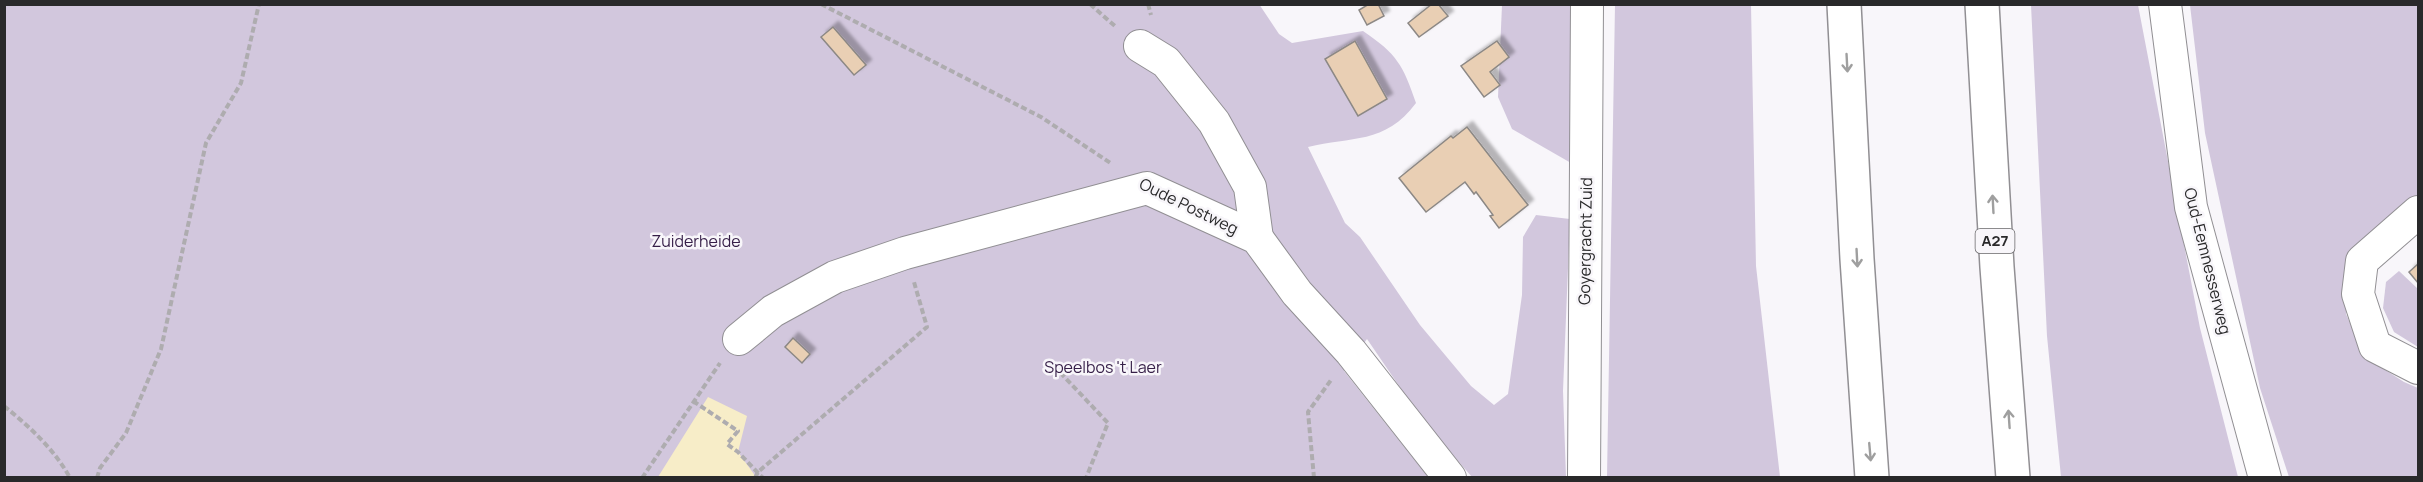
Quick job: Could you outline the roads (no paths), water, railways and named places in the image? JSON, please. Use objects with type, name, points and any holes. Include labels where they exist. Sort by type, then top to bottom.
[{"type":"highway","points":[[1844,4],[1857,259],[1872,477]]},
{"type":"highway","name":"A27","points":[[1982,4],[1997,267],[2013,477]]},
{"type":"street","name":"Goyergracht Zuid","points":[[1584,477],[1587,4]]},
{"type":"street","name":"Oud-Eemnesserweg","points":[[2165,4],[2191,207],[2265,477]]},
{"type":"street","points":[[1140,46],[1166,62],[1214,122],[1250,187],[1257,238]]},
{"type":"street","name":"Oude Postweg","points":[[739,339],[773,310],[835,277],[905,253],[1147,188],[1257,238],[1297,293],[1350,352],[1450,477]]},
{"type":"street","points":[[2418,212],[2362,261],[2358,294],[2375,346],[2418,369]]},
{"type":"park label","name":"Zuiderheide","points":[[696,241]]},
{"type":"park label","name":"Speelbos 't Laer","points":[[1103,367]]}]
